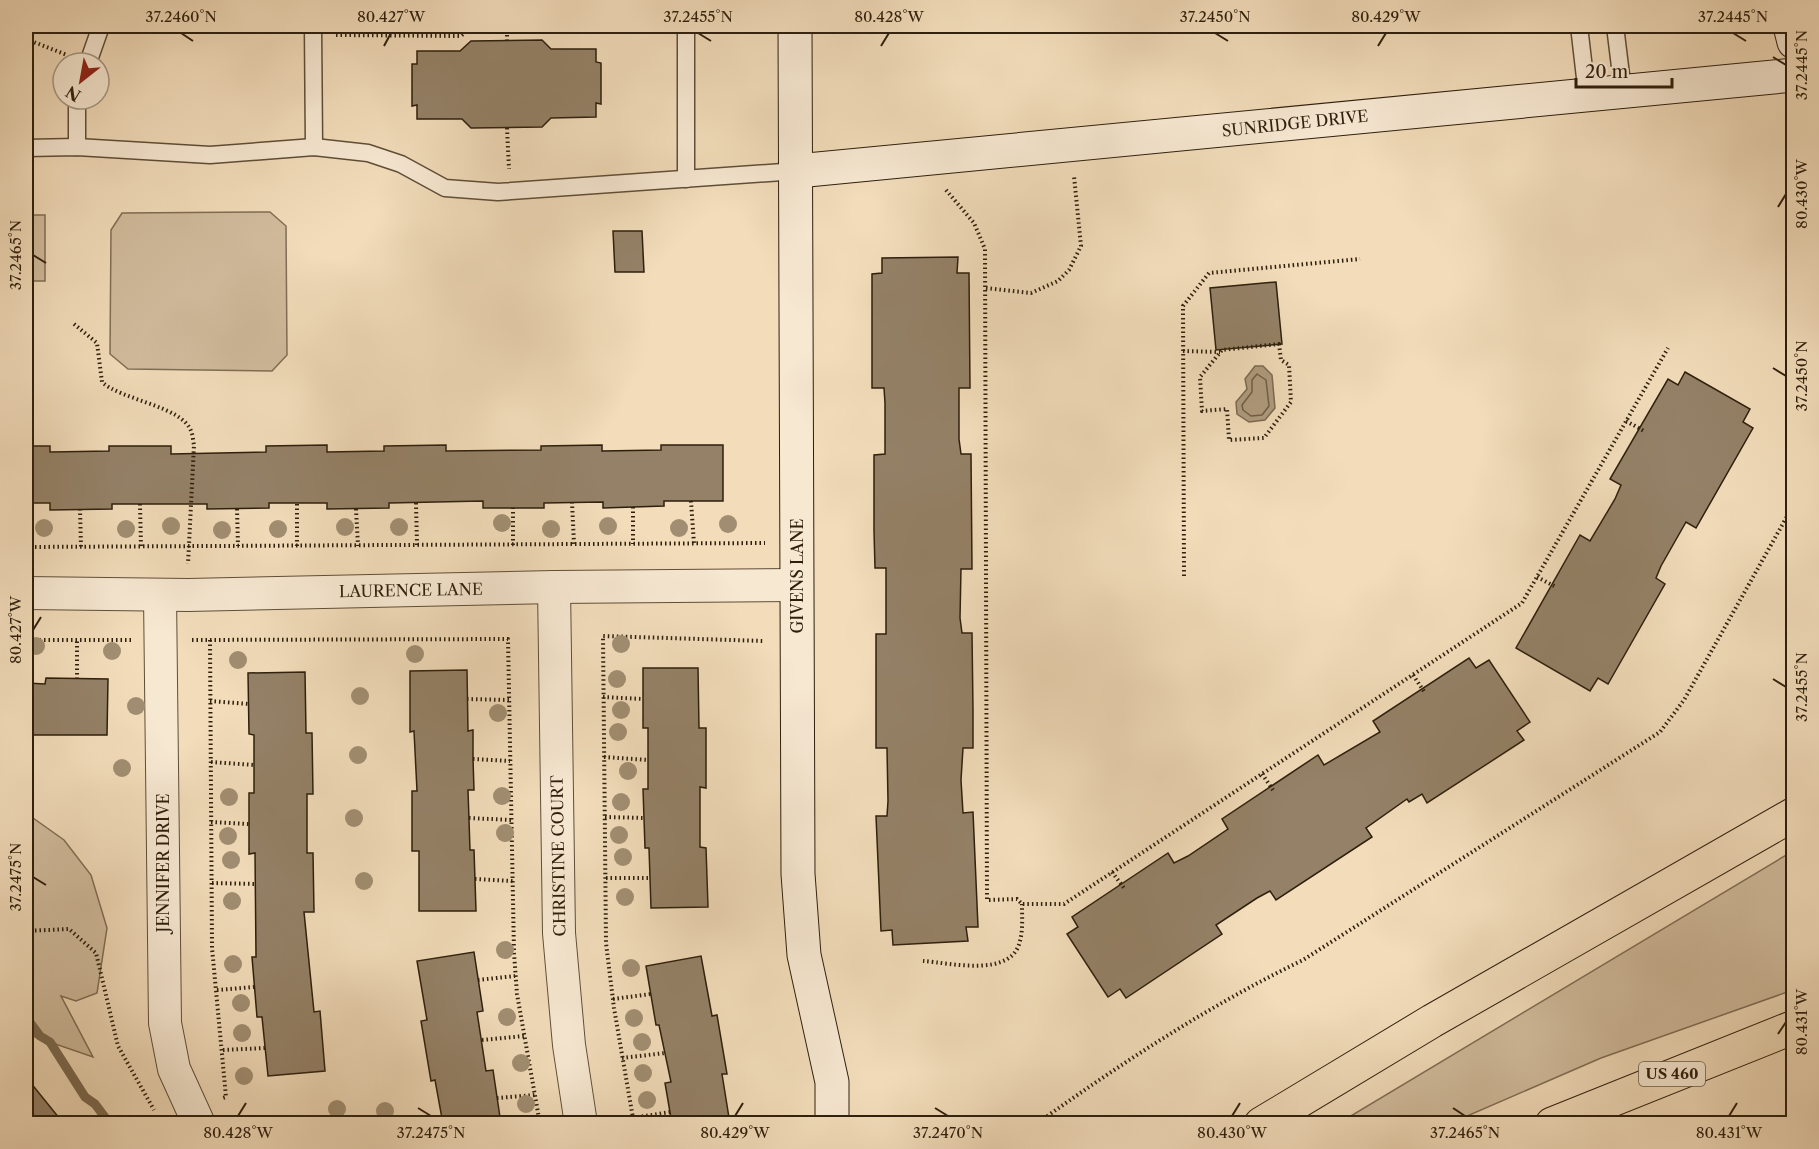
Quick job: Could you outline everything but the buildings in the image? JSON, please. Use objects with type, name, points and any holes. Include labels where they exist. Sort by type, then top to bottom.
[{"type":"highway","points":[[1261,1124],[1432,1021],[1794,814]]},
{"type":"highway","name":"US 460","points":[[1552,1124],[1794,1027]]},
{"type":"street","name":"GIVENS LANE","points":[[795,26],[798,874],[804,955],[832,1082],[832,1124]]},
{"type":"street","points":[[1790,26],[1794,42]]},
{"type":"street","name":"SUNRIDGE DRIVE","points":[[797,171],[1794,75]]},
{"type":"street","name":"LAURENCE LANE","points":[[26,593],[160,595],[554,587],[797,585]]},
{"type":"street","name":"CHRISTINE COURT","points":[[554,587],[559,933],[569,1045],[581,1124]]},
{"type":"street","name":"JENNIFER DRIVE","points":[[160,595],[165,1023],[174,1069],[199,1124]]},
{"type":"lane","points":[[92,51],[101,26]]},
{"type":"lane","points":[[314,26],[314,147]]},
{"type":"lane","points":[[686,26],[686,179]]},
{"type":"lane","points":[[1579,26],[1587,95]]},
{"type":"lane","points":[[1615,26],[1623,91]]},
{"type":"lane","points":[[77,111],[77,147]]},
{"type":"lane","points":[[26,148],[77,147],[210,154],[314,147],[368,153],[401,164],[445,188],[498,192],[797,171]]},
{"type":"path","points":[[361,35],[461,36],[472,26]]},
{"type":"path","points":[[507,26],[507,40]]},
{"type":"path","points":[[26,39],[46,47]]},
{"type":"path","points":[[507,128],[510,174]]},
{"type":"path","points":[[986,288],[1031,293],[1058,281],[1069,270],[1081,246],[1076,177],[1067,170]]},
{"type":"path","points":[[938,183],[964,208],[982,241],[986,288],[987,900],[1017,899],[1022,904],[1064,904],[1522,603],[1668,348]]},
{"type":"path","points":[[1184,576],[1183,306],[1209,273],[1360,259]]},
{"type":"path","points":[[74,324],[97,344],[102,382],[111,391],[176,416],[191,429],[194,445],[190,536]]},
{"type":"path","points":[[1183,351],[1220,352],[1279,344],[1281,360],[1289,365],[1291,402],[1264,438],[1229,440],[1227,409],[1202,411],[1200,377],[1220,352]]},
{"type":"path","points":[[1626,421],[1644,431]]},
{"type":"path","points":[[691,501],[694,544]]},
{"type":"path","points":[[416,502],[417,545]]},
{"type":"path","points":[[572,502],[574,544]]},
{"type":"path","points":[[297,503],[297,546]]},
{"type":"path","points":[[140,504],[141,547]]},
{"type":"path","points":[[1036,1124],[1133,1056],[1240,991],[1303,960],[1660,732],[1684,700],[1794,504]]},
{"type":"path","points":[[633,507],[633,544]]},
{"type":"path","points":[[513,508],[513,545]]},
{"type":"path","points":[[80,509],[81,547]]},
{"type":"path","points":[[237,509],[238,546]]},
{"type":"path","points":[[356,509],[358,546]]},
{"type":"path","points":[[26,547],[796,543]]},
{"type":"path","points":[[1537,576],[1556,588]]},
{"type":"path","points":[[634,1124],[606,943],[603,636],[769,641]]},
{"type":"path","points":[[26,640],[508,639],[515,976],[540,1124]]},
{"type":"path","points":[[77,640],[77,679]]},
{"type":"path","points":[[210,640],[212,948],[226,1097],[217,1099]]},
{"type":"path","points":[[1413,675],[1425,693]]},
{"type":"path","points":[[603,697],[643,699]]},
{"type":"path","points":[[467,699],[509,700]]},
{"type":"path","points":[[210,701],[249,704]]},
{"type":"path","points":[[604,757],[648,760]]},
{"type":"path","points":[[474,759],[510,761]]},
{"type":"path","points":[[211,762],[254,765]]},
{"type":"path","points":[[1262,774],[1273,790]]},
{"type":"path","points":[[605,817],[644,818]]},
{"type":"path","points":[[469,818],[512,820]]},
{"type":"path","points":[[211,822],[249,824]]},
{"type":"path","points":[[1112,872],[1124,888]]},
{"type":"path","points":[[606,878],[650,879]]},
{"type":"path","points":[[475,879],[513,881]]},
{"type":"path","points":[[212,883],[256,884]]},
{"type":"path","points":[[923,961],[994,966],[1011,958],[1020,942],[1022,904]]},
{"type":"path","points":[[26,931],[69,929],[96,953],[118,1046],[157,1114]]},
{"type":"path","points":[[478,980],[515,976]]},
{"type":"path","points":[[217,990],[254,987]]},
{"type":"path","points":[[613,999],[651,994]]},
{"type":"path","points":[[482,1040],[524,1036]]},
{"type":"path","points":[[223,1050],[265,1048]]},
{"type":"path","points":[[622,1058],[665,1053]]},
{"type":"path","points":[[498,1098],[535,1095]]},
{"type":"path","points":[[633,1118],[670,1112]]},
{"type":"shaded area","points":[[270,212],[286,226],[287,355],[272,371],[128,369],[110,354],[111,230],[122,213]]},
{"type":"shaded area","points":[[26,215],[45,215],[45,281],[26,281]]},
{"type":"shaded area","points":[[26,813],[64,840],[91,875],[107,928],[97,993],[76,1001],[61,996],[93,1057],[26,1034]]},
{"type":"shaded area","points":[[1793,851],[1793,990],[1601,1058],[1451,1123],[1339,1123]]},
{"type":"water","points":[[1255,366],[1263,366],[1272,375],[1275,408],[1265,420],[1249,422],[1237,414],[1236,402],[1247,389],[1245,379]]},
{"type":"waterway","points":[[26,1017],[40,1036],[50,1042],[85,1097],[95,1104],[110,1124]]}]
